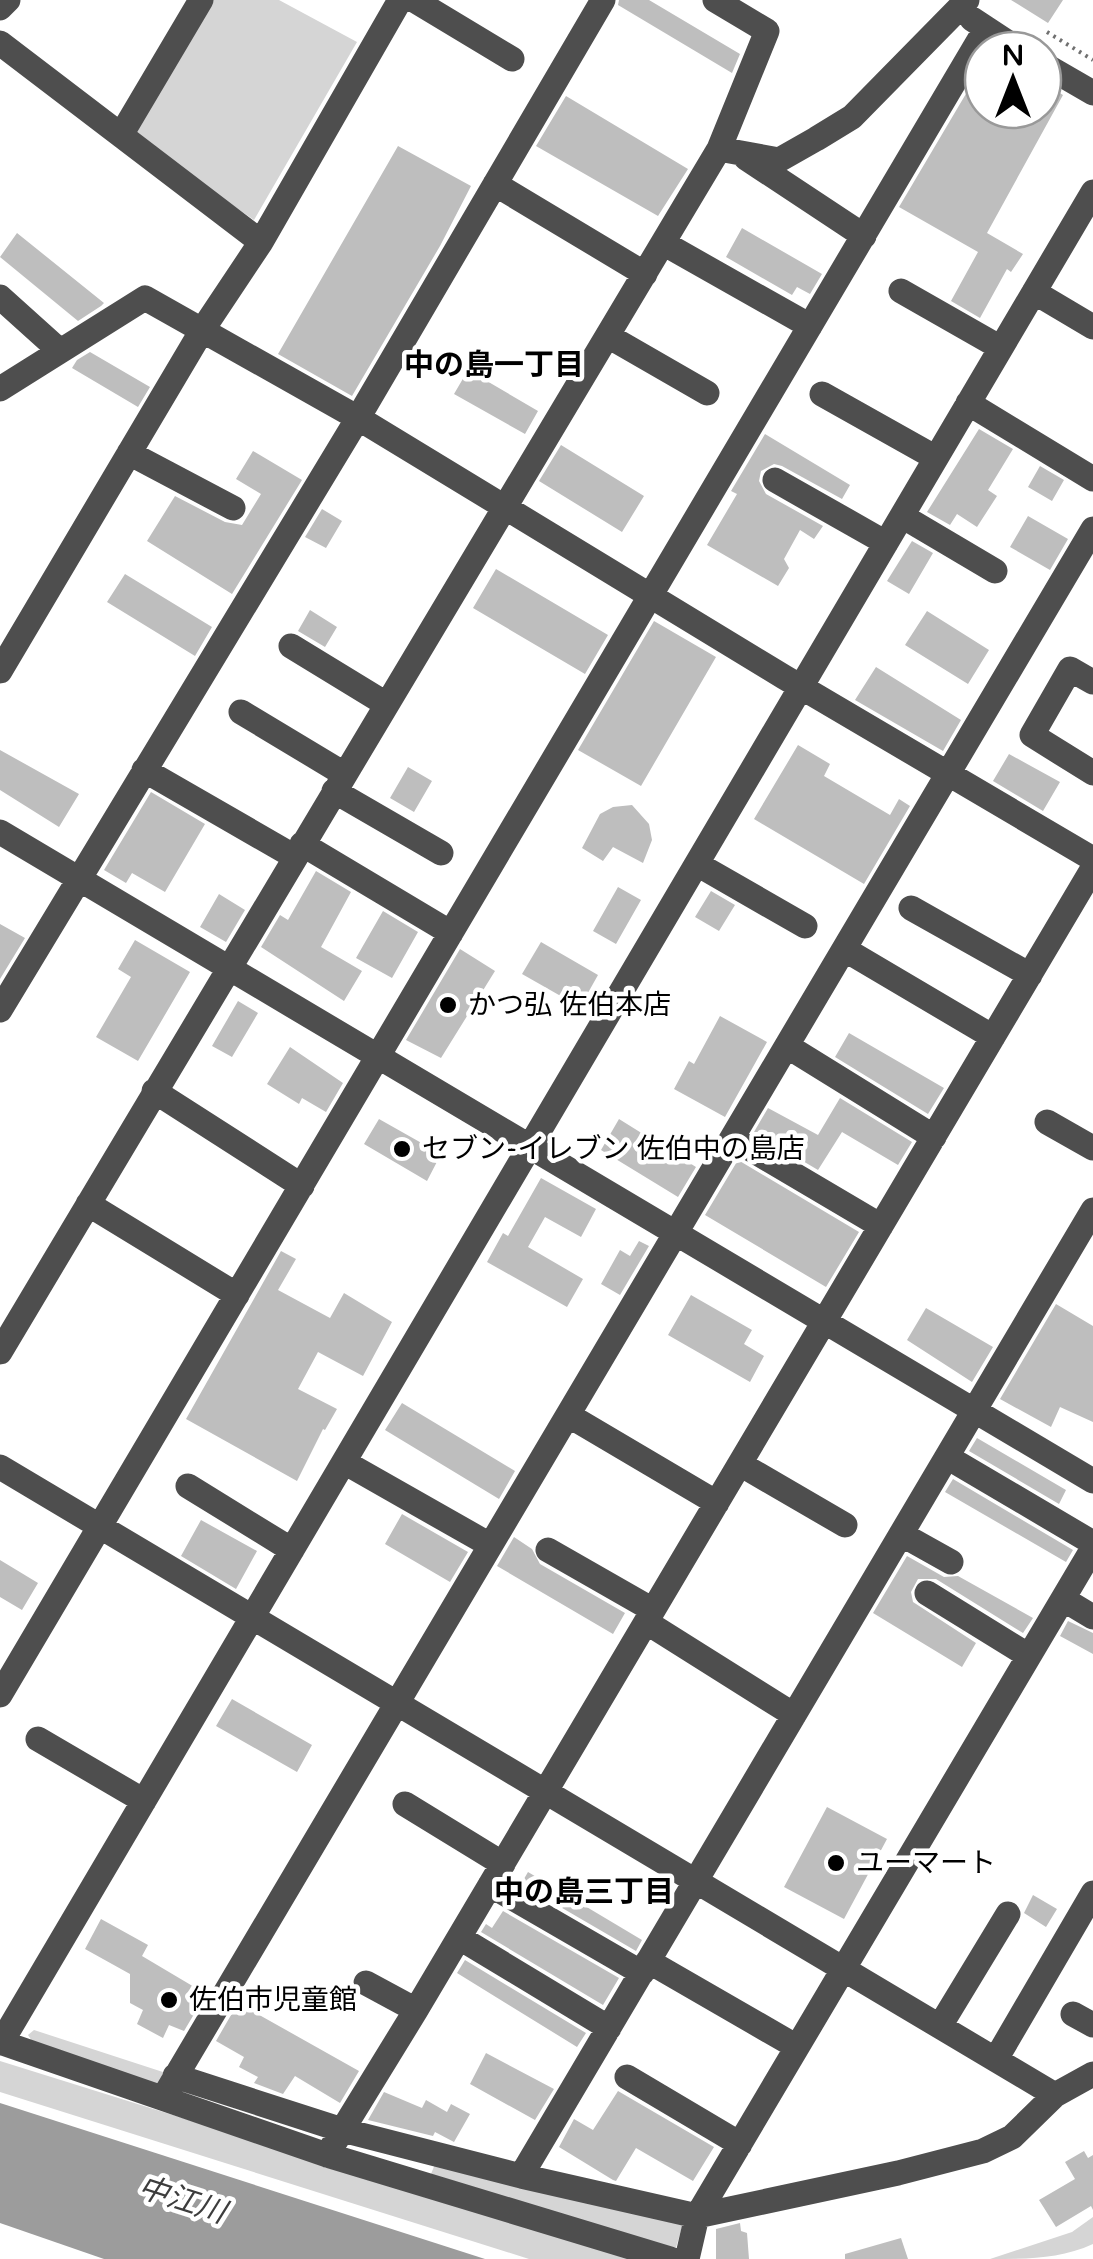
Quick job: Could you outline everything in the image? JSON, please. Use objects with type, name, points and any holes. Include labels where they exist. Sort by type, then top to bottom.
[{"type":"street","points":[[0,8],[8,0]]},
{"type":"street","points":[[121,135],[201,0]]},
{"type":"street","points":[[0,671],[201,332],[261,242],[400,0]]},
{"type":"street","points":[[414,0],[512,59]]},
{"type":"street","points":[[0,1010],[358,418],[602,0]]},
{"type":"street","points":[[0,1352],[663,243],[728,150],[767,30],[715,0]]},
{"type":"street","points":[[728,150],[779,160],[852,116],[964,4],[985,30]]},
{"type":"street","points":[[0,43],[261,242]]},
{"type":"street","points":[[0,1696],[963,67]]},
{"type":"street","points":[[1063,76],[1093,94]]},
{"type":"street","points":[[728,150],[864,236]]},
{"type":"street","points":[[495,184],[645,274]]},
{"type":"street","points":[[1093,192],[0,2043],[521,2176],[697,2216],[983,2151],[1012,2137],[1056,2095],[1093,2074]]},
{"type":"street","points":[[663,243],[810,326]]},
{"type":"street","points":[[901,291],[1001,348]]},
{"type":"street","points":[[1034,292],[1093,328]]},
{"type":"street","points":[[0,297],[60,351]]},
{"type":"street","points":[[0,389],[145,298],[358,418],[1093,859]]},
{"type":"street","points":[[608,336],[707,392]]},
{"type":"street","points":[[822,394],[936,458]]},
{"type":"street","points":[[968,403],[1093,479]]},
{"type":"street","points":[[129,453],[233,508]]},
{"type":"street","points":[[775,480],[886,543]]},
{"type":"street","points":[[902,516],[995,572]]},
{"type":"street","points":[[169,2087],[1093,529]]},
{"type":"street","points":[[291,646],[386,704]]},
{"type":"street","points":[[1093,682],[1070,669],[1032,735],[1093,773]]},
{"type":"street","points":[[240,712],[440,853]]},
{"type":"street","points":[[144,770],[451,933]]},
{"type":"street","points":[[0,832],[1093,1481]]},
{"type":"street","points":[[697,864],[805,926]]},
{"type":"street","points":[[327,2155],[460,1938],[1093,868]]},
{"type":"street","points":[[911,908],[1030,975]]},
{"type":"street","points":[[844,949],[993,1037]]},
{"type":"street","points":[[786,1046],[934,1137]]},
{"type":"street","points":[[154,1091],[302,1186]]},
{"type":"street","points":[[1047,1122],[1093,1148]]},
{"type":"street","points":[[732,1138],[881,1226]]},
{"type":"street","points":[[88,1204],[237,1295]]},
{"type":"street","points":[[521,2176],[1093,1210]]},
{"type":"street","points":[[568,1415],[717,1502]]},
{"type":"street","points":[[344,1462],[490,1545]]},
{"type":"street","points":[[740,1464],[844,1525]]},
{"type":"street","points":[[687,2259],[697,2216],[1093,1546],[960,1464]]},
{"type":"street","points":[[0,1467],[1056,2095]]},
{"type":"street","points":[[188,1486],[292,1550]]},
{"type":"street","points":[[902,1534],[951,1562]]},
{"type":"street","points":[[548,1550],[794,1715]]},
{"type":"street","points":[[927,1592],[1029,1656]]},
{"type":"street","points":[[1063,1599],[1093,1617]]},
{"type":"street","points":[[38,1739],[144,1801]]},
{"type":"street","points":[[405,1804],[497,1874],[645,1967],[797,2047]]},
{"type":"street","points":[[996,2059],[1093,1893]]},
{"type":"street","points":[[940,2026],[1008,1914]]},
{"type":"street","points":[[460,1938],[609,2028]]},
{"type":"street","points":[[366,1983],[416,2010]]},
{"type":"street","points":[[627,2077],[740,2144]]},
{"type":"street","points":[[169,2087],[327,2155],[670,2259]]},
{"type":"path","points":[[1063,42],[1093,60]]},
{"type":"shaded area","points":[[209,0],[279,0],[357,42],[254,220],[129,134]]},
{"type":"shaded area","points":[[34,2030],[169,2074],[159,2087],[32,2041],[28,2035]]},
{"type":"shaded area","points":[[0,2061],[634,2259],[529,2259],[0,2092]]},
{"type":"shaded area","points":[[435,2164],[684,2220],[675,2251],[431,2174]]},
{"type":"shaded area","points":[[1093,2217],[1093,2244],[1081,2249],[1031,2258],[990,2259],[1072,2232]]},
{"type":"water","name":"中江川","points":[[0,2103],[485,2259],[104,2259],[0,2223]]},
{"type":"building","points":[[619,0],[649,0],[740,54],[732,73],[618,5]]},
{"type":"building","points":[[1011,0],[1063,0],[1048,23]]},
{"type":"building","points":[[566,96],[688,169],[658,216],[536,146]]},
{"type":"building","points":[[963,99],[963,130],[1044,130],[987,233],[1023,254],[1011,272],[1007,269],[980,318],[951,301],[978,252],[899,207]]},
{"type":"building","points":[[398,146],[471,186],[352,396],[278,354]]},
{"type":"building","points":[[742,228],[822,274],[810,294],[797,287],[792,295],[726,257]]},
{"type":"building","points":[[17,233],[104,303],[78,321],[0,257]]},
{"type":"building","points":[[90,352],[150,387],[138,407],[72,368]]},
{"type":"building","points":[[468,370],[538,411],[525,434],[454,394]]},
{"type":"building","points":[[979,429],[1013,449],[988,490],[997,496],[977,527],[957,514],[950,525],[927,512]]},
{"type":"building","points":[[765,434],[850,485],[842,499],[782,466],[774,464],[761,471],[759,481],[766,494],[823,526],[814,539],[800,530],[784,559],[789,568],[778,586],[707,545],[737,494],[731,491]]},
{"type":"building","points":[[561,445],[644,496],[622,532],[539,481]]},
{"type":"building","points":[[253,451],[302,480],[232,594],[147,541],[175,496],[225,522],[242,525],[261,494],[236,479]]},
{"type":"building","points":[[1040,466],[1064,480],[1052,501],[1028,487]]},
{"type":"building","points":[[322,509],[342,521],[326,548],[305,537]]},
{"type":"building","points":[[1028,516],[1068,539],[1050,570],[1010,547]]},
{"type":"building","points":[[912,541],[933,553],[909,594],[887,581]]},
{"type":"building","points":[[496,569],[608,635],[585,674],[473,608]]},
{"type":"building","points":[[125,574],[212,627],[195,656],[107,602]]},
{"type":"building","points":[[310,610],[337,627],[325,647],[298,631]]},
{"type":"building","points":[[927,611],[989,650],[968,684],[905,645]]},
{"type":"building","points":[[654,621],[716,657],[641,786],[578,750]]},
{"type":"building","points":[[876,667],[961,720],[943,751],[855,700]]},
{"type":"building","points":[[798,745],[830,764],[824,776],[890,815],[899,799],[910,806],[864,884],[754,819]]},
{"type":"building","points":[[0,750],[79,794],[59,827],[0,790]]},
{"type":"building","points":[[1009,754],[1060,782],[1043,811],[993,781]]},
{"type":"building","points":[[408,767],[432,781],[414,812],[390,798]]},
{"type":"building","points":[[151,792],[205,824],[165,892],[132,873],[126,883],[104,870]]},
{"type":"building","points":[[632,805],[649,824],[652,840],[643,863],[613,847],[603,861],[582,848],[600,814],[613,807]]},
{"type":"building","points":[[316,871],[351,892],[321,947],[362,971],[344,1001],[261,947],[280,915],[288,920]]},
{"type":"building","points":[[618,887],[641,900],[616,944],[593,931]]},
{"type":"building","points":[[711,891],[735,905],[719,931],[695,917]]},
{"type":"building","points":[[219,894],[245,910],[226,942],[200,927]]},
{"type":"building","points":[[383,911],[418,932],[392,978],[356,958]]},
{"type":"building","points":[[0,924],[25,938],[0,979]]},
{"type":"building","points":[[135,940],[190,972],[138,1061],[96,1037],[131,977],[118,969]]},
{"type":"building","points":[[541,942],[598,975],[580,1007],[522,974]]},
{"type":"building","name":"かつ弘 佐伯本店","points":[[460,949],[495,971],[441,1058],[406,1040]]},
{"type":"building","points":[[238,1001],[258,1013],[232,1057],[212,1046]]},
{"type":"building","points":[[720,1016],[767,1042],[725,1117],[674,1089],[689,1061],[694,1064]]},
{"type":"building","points":[[849,1033],[944,1088],[928,1114],[835,1057]]},
{"type":"building","points":[[290,1047],[343,1083],[326,1112],[302,1098],[299,1104],[267,1084]]},
{"type":"building","points":[[840,1098],[912,1142],[898,1165],[842,1132],[818,1170],[754,1132],[768,1108],[818,1135]]},
{"type":"building","name":"セブン-イレブン 佐伯中の島店","points":[[379,1119],[441,1154],[427,1181],[364,1144]]},
{"type":"building","points":[[619,1119],[696,1167],[678,1197],[601,1150]]},
{"type":"building","points":[[738,1160],[859,1232],[826,1287],[705,1215]]},
{"type":"building","points":[[541,1178],[596,1209],[581,1237],[545,1217],[528,1247],[583,1279],[567,1307],[487,1262],[503,1233],[508,1236]]},
{"type":"building","points":[[639,1241],[649,1246],[620,1295],[601,1284],[620,1250],[630,1256]]},
{"type":"building","points":[[281,1251],[296,1259],[278,1290],[330,1318],[344,1293],[392,1322],[363,1376],[318,1352],[298,1389],[337,1409],[297,1481],[186,1419]]},
{"type":"building","points":[[691,1295],[752,1330],[744,1344],[764,1356],[750,1382],[668,1335]]},
{"type":"building","points":[[1056,1304],[1093,1326],[1093,1422],[1060,1407],[1051,1427],[1000,1399]]},
{"type":"building","points":[[926,1308],[993,1347],[972,1382],[907,1340]]},
{"type":"building","points":[[402,1403],[515,1471],[499,1499],[385,1430]]},
{"type":"building","points":[[977,1438],[1066,1490],[1059,1504],[969,1451]]},
{"type":"building","points":[[953,1479],[1073,1550],[1066,1562],[945,1492]]},
{"type":"building","points":[[402,1514],[468,1552],[450,1582],[385,1544]]},
{"type":"building","points":[[201,1520],[257,1551],[236,1589],[181,1556]]},
{"type":"building","points":[[514,1537],[532,1549],[540,1564],[625,1613],[613,1634],[497,1566]]},
{"type":"building","points":[[907,1556],[944,1577],[958,1576],[1033,1618],[1023,1633],[936,1579],[918,1579],[911,1592],[913,1602],[976,1643],[962,1667],[873,1613]]},
{"type":"building","points":[[0,1560],[38,1583],[22,1610],[0,1597]]},
{"type":"building","points":[[1068,1621],[1093,1633],[1093,1654],[1060,1636]]},
{"type":"building","points":[[232,1699],[312,1745],[297,1772],[216,1726]]},
{"type":"building","name":"ユーマート","points":[[827,1807],[887,1839],[844,1919],[784,1887]]},
{"type":"building","points":[[528,1872],[642,1940],[636,1951],[521,1884]]},
{"type":"building","points":[[1033,1895],[1057,1909],[1046,1927],[1024,1913]]},
{"type":"building","points":[[503,1911],[619,1978],[603,2005],[481,1932],[486,1924],[492,1928]]},
{"type":"building","name":"佐伯市児童館","points":[[101,1919],[148,1945],[142,1956],[206,1994],[184,2031],[169,2025],[163,2038],[137,2024],[143,2010],[130,2003],[130,1974],[85,1949]]},
{"type":"building","points":[[465,1960],[586,2033],[577,2047],[457,1973]]},
{"type":"building","points":[[238,2003],[359,2071],[340,2103],[295,2076],[283,2094],[254,2083],[258,2077],[239,2067],[244,2057],[216,2041]]},
{"type":"building","points":[[486,2053],[554,2089],[535,2120],[470,2084]]},
{"type":"building","points":[[618,2091],[714,2147],[693,2181],[636,2148],[616,2181],[559,2147],[574,2119],[593,2130]]},
{"type":"building","points":[[384,2092],[422,2108],[426,2100],[447,2112],[451,2104],[470,2114],[454,2142],[435,2132],[433,2136],[368,2120]]},
{"type":"building","points":[[1084,2151],[1088,2158],[1093,2155],[1093,2210],[1091,2206],[1056,2227],[1039,2200],[1075,2179],[1065,2162]]},
{"type":"building","points":[[740,2223],[741,2231],[747,2233],[749,2259],[716,2259],[716,2229]]},
{"type":"building","points":[[901,2238],[908,2259],[845,2259],[845,2254]]},
{"type":"place","name":"かつ弘 佐伯本店","points":[[448,1005]]},
{"type":"place","name":"セブン-イレブン 佐伯中の島店","points":[[402,1149]]},
{"type":"place","name":"ユーマート","points":[[836,1863]]},
{"type":"place","name":"佐伯市児童館","points":[[169,2000]]},
{"type":"district","name":"中の島一丁目","points":[[494,365]]},
{"type":"district","name":"中の島三丁目","points":[[584,1892]]}]
